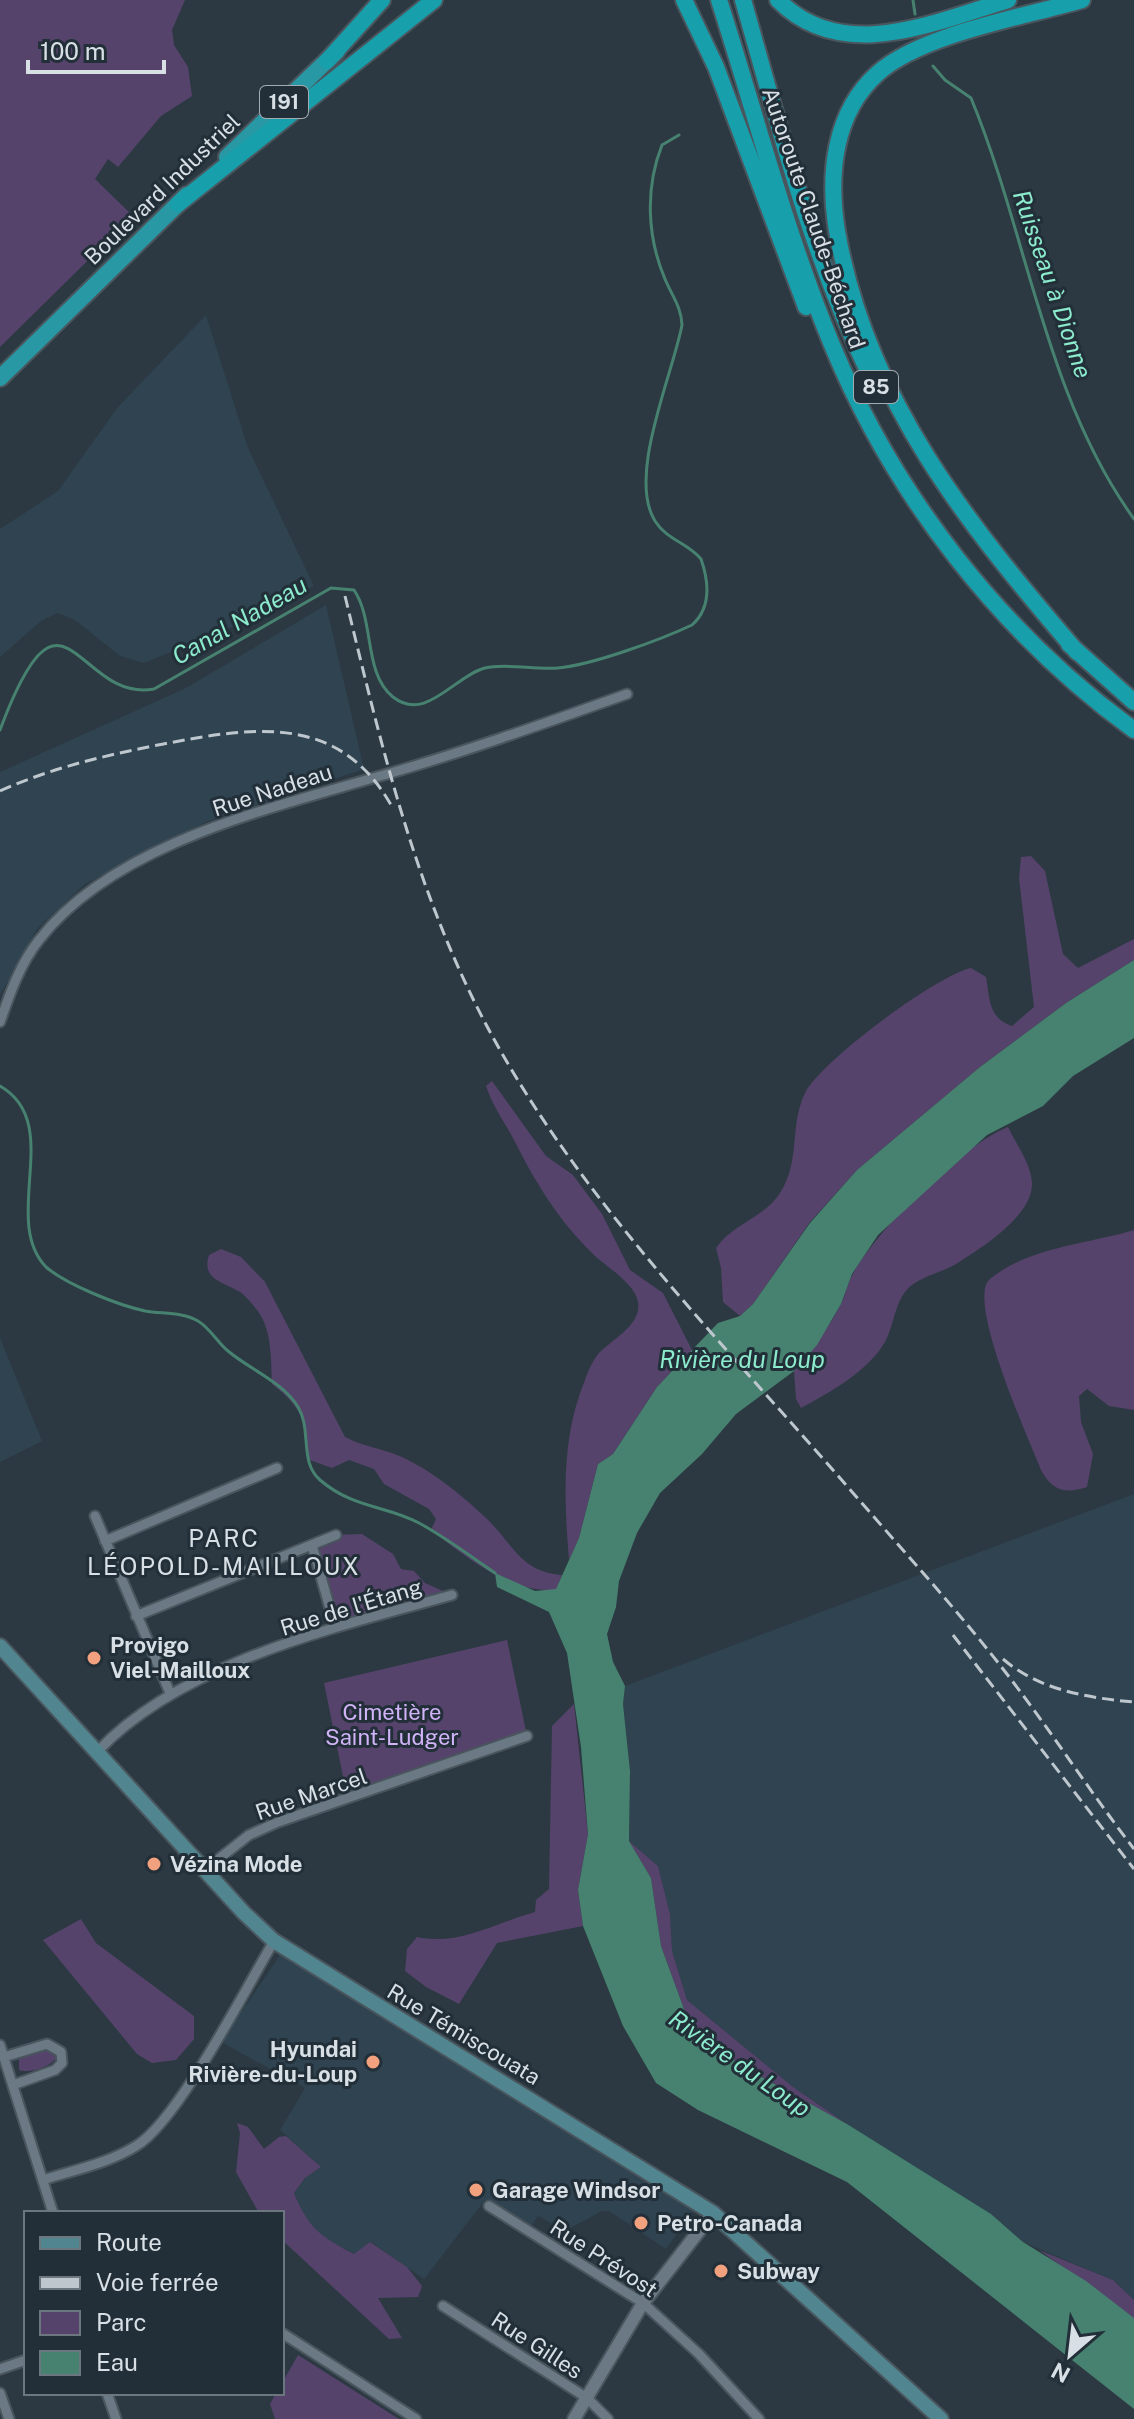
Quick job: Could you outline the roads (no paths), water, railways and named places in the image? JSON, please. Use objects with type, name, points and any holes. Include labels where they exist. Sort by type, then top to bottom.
[{"type":"highway","points":[[327,61],[382,0]]},
{"type":"highway","name":"Boulevard Industriel","points":[[0,378],[390,0]]},
{"type":"highway","points":[[178,204],[434,0]]},
{"type":"highway","points":[[684,0],[711,55],[798,286],[843,390],[889,470],[958,558]]},
{"type":"highway","points":[[713,0],[744,79]]},
{"type":"highway","name":"Autoroute Claude-Béchard","points":[[719,0],[803,266],[833,347],[894,468],[958,558],[1044,655],[1134,730]]},
{"type":"highway","name":"Autoroute Claude-Béchard","points":[[743,0],[820,260],[876,387],[919,462],[960,521],[1024,598],[1077,652],[1134,702]]},
{"type":"highway","points":[[778,0],[812,25],[861,36],[908,29],[1008,0]]},
{"type":"highway","points":[[1077,652],[961,510],[894,403],[852,298],[833,192],[836,153],[844,122],[859,94],[884,68],[924,47],[1082,0]]},
{"type":"main road","name":"Rue Témiscouata","points":[[0,1646],[274,1941],[713,2213],[941,2419]]},
{"type":"street","name":"Rue Nadeau","points":[[0,1022],[29,954],[59,918],[85,895],[179,842],[286,802],[477,746],[627,694]]},
{"type":"street","points":[[105,1541],[277,1468]]},
{"type":"street","points":[[95,1516],[170,1693]]},
{"type":"street","points":[[136,1616],[336,1535]]},
{"type":"street","points":[[312,1545],[335,1626]]},
{"type":"street","name":"Rue de l'Étang","points":[[98,1751],[170,1693],[335,1626],[452,1595]]},
{"type":"street","name":"Rue Marcel","points":[[206,1869],[249,1835],[278,1822],[527,1736]]},
{"type":"street","points":[[43,2180],[121,2154],[153,2133],[186,2086],[274,1941]]},
{"type":"street","points":[[4,2064],[47,2044],[61,2052],[62,2063],[55,2070],[13,2085]]},
{"type":"street","points":[[0,2045],[52,2211]]},
{"type":"street","name":"Rue Prévost","points":[[489,2206],[643,2303],[699,2354],[759,2419]]},
{"type":"street","points":[[574,2419],[643,2303],[713,2213]]},
{"type":"street","name":"Rue Gilles","points":[[443,2306],[587,2398],[608,2419]]},
{"type":"street","points":[[284,2334],[416,2419]]},
{"type":"street","points":[[0,2369],[24,2361]]},
{"type":"street","points":[[0,2393],[9,2419]]},
{"type":"street","points":[[108,2395],[116,2419]]},
{"type":"water","name":"Rivière du Loup","points":[[1134,960],[1134,1038],[1073,1076],[1043,1106],[987,1135],[878,1235],[852,1274],[841,1304],[817,1345],[794,1371],[736,1414],[702,1454],[660,1493],[637,1533],[619,1581],[616,1607],[607,1634],[613,1662],[625,1686],[623,1704],[630,1771],[629,1841],[651,1878],[661,1946],[688,2020],[716,2047],[747,2069],[847,2124],[991,2214],[1023,2242],[1086,2281],[1134,2318],[1134,2409],[847,2182],[698,2110],[656,2083],[623,2026],[583,1926],[578,1890],[588,1834],[581,1747],[567,1653],[549,1612],[497,1587],[495,1573],[535,1591],[556,1589],[579,1538],[598,1464],[613,1454],[657,1387],[718,1323],[740,1316],[753,1304],[810,1223],[857,1170],[980,1067],[1066,1003]]},
{"type":"waterway","name":"Ruisseau à Dionne","points":[[913,0],[915,14]]},
{"type":"waterway","name":"Ruisseau à Dionne","points":[[933,66],[945,80],[971,98],[991,151],[1058,368],[1079,421],[1104,471],[1134,519]]},
{"type":"waterway","name":"Canal Nadeau","points":[[0,730],[22,680],[40,653],[56,646],[72,651],[106,677],[128,688],[154,689],[331,588],[354,590],[365,616],[377,675],[393,697],[405,704],[417,705],[428,701],[485,668],[572,666],[626,651],[692,625],[703,611],[707,594],[701,559],[665,533],[655,521],[648,502],[646,479],[654,426],[682,325],[678,307],[659,263],[652,229],[651,195],[662,145],[679,135]]},
{"type":"waterway","points":[[0,1086],[19,1102],[28,1123],[31,1147],[29,1224],[33,1247],[46,1267],[93,1294],[121,1304],[198,1321],[236,1358],[292,1398],[302,1416],[310,1464],[320,1480],[357,1502],[419,1523],[495,1573]]},
{"type":"railway","points":[[345,596],[384,752],[415,855],[453,956],[513,1072],[601,1200],[649,1260],[972,1631],[1026,1699],[1134,1849]]},
{"type":"railway","points":[[0,791],[58,769],[117,754],[191,739],[257,731],[288,733],[317,740],[344,753],[369,774],[391,805]]},
{"type":"railway","points":[[953,1635],[1134,1869]]},
{"type":"railway","points":[[1003,1659],[1032,1678],[1065,1691],[1134,1702]]},
{"type":"place","name":"Provigo Viel-Mailloux","points":[[94,1658]]},
{"type":"place","name":"Vézina Mode","points":[[154,1864]]},
{"type":"place","name":"Hyundai Rivière-du-Loup","points":[[373,2062]]},
{"type":"place","name":"Garage Windsor","points":[[476,2190]]},
{"type":"place","name":"Petro-Canada","points":[[641,2223]]},
{"type":"place","name":"Subway","points":[[721,2271]]},
{"type":"district","name":"PARC LÉOPOLD-MAILLOUX","points":[[224,1552]]},
{"type":"park label","name":"Cimetière Saint-Ludger","points":[[392,1724]]}]
